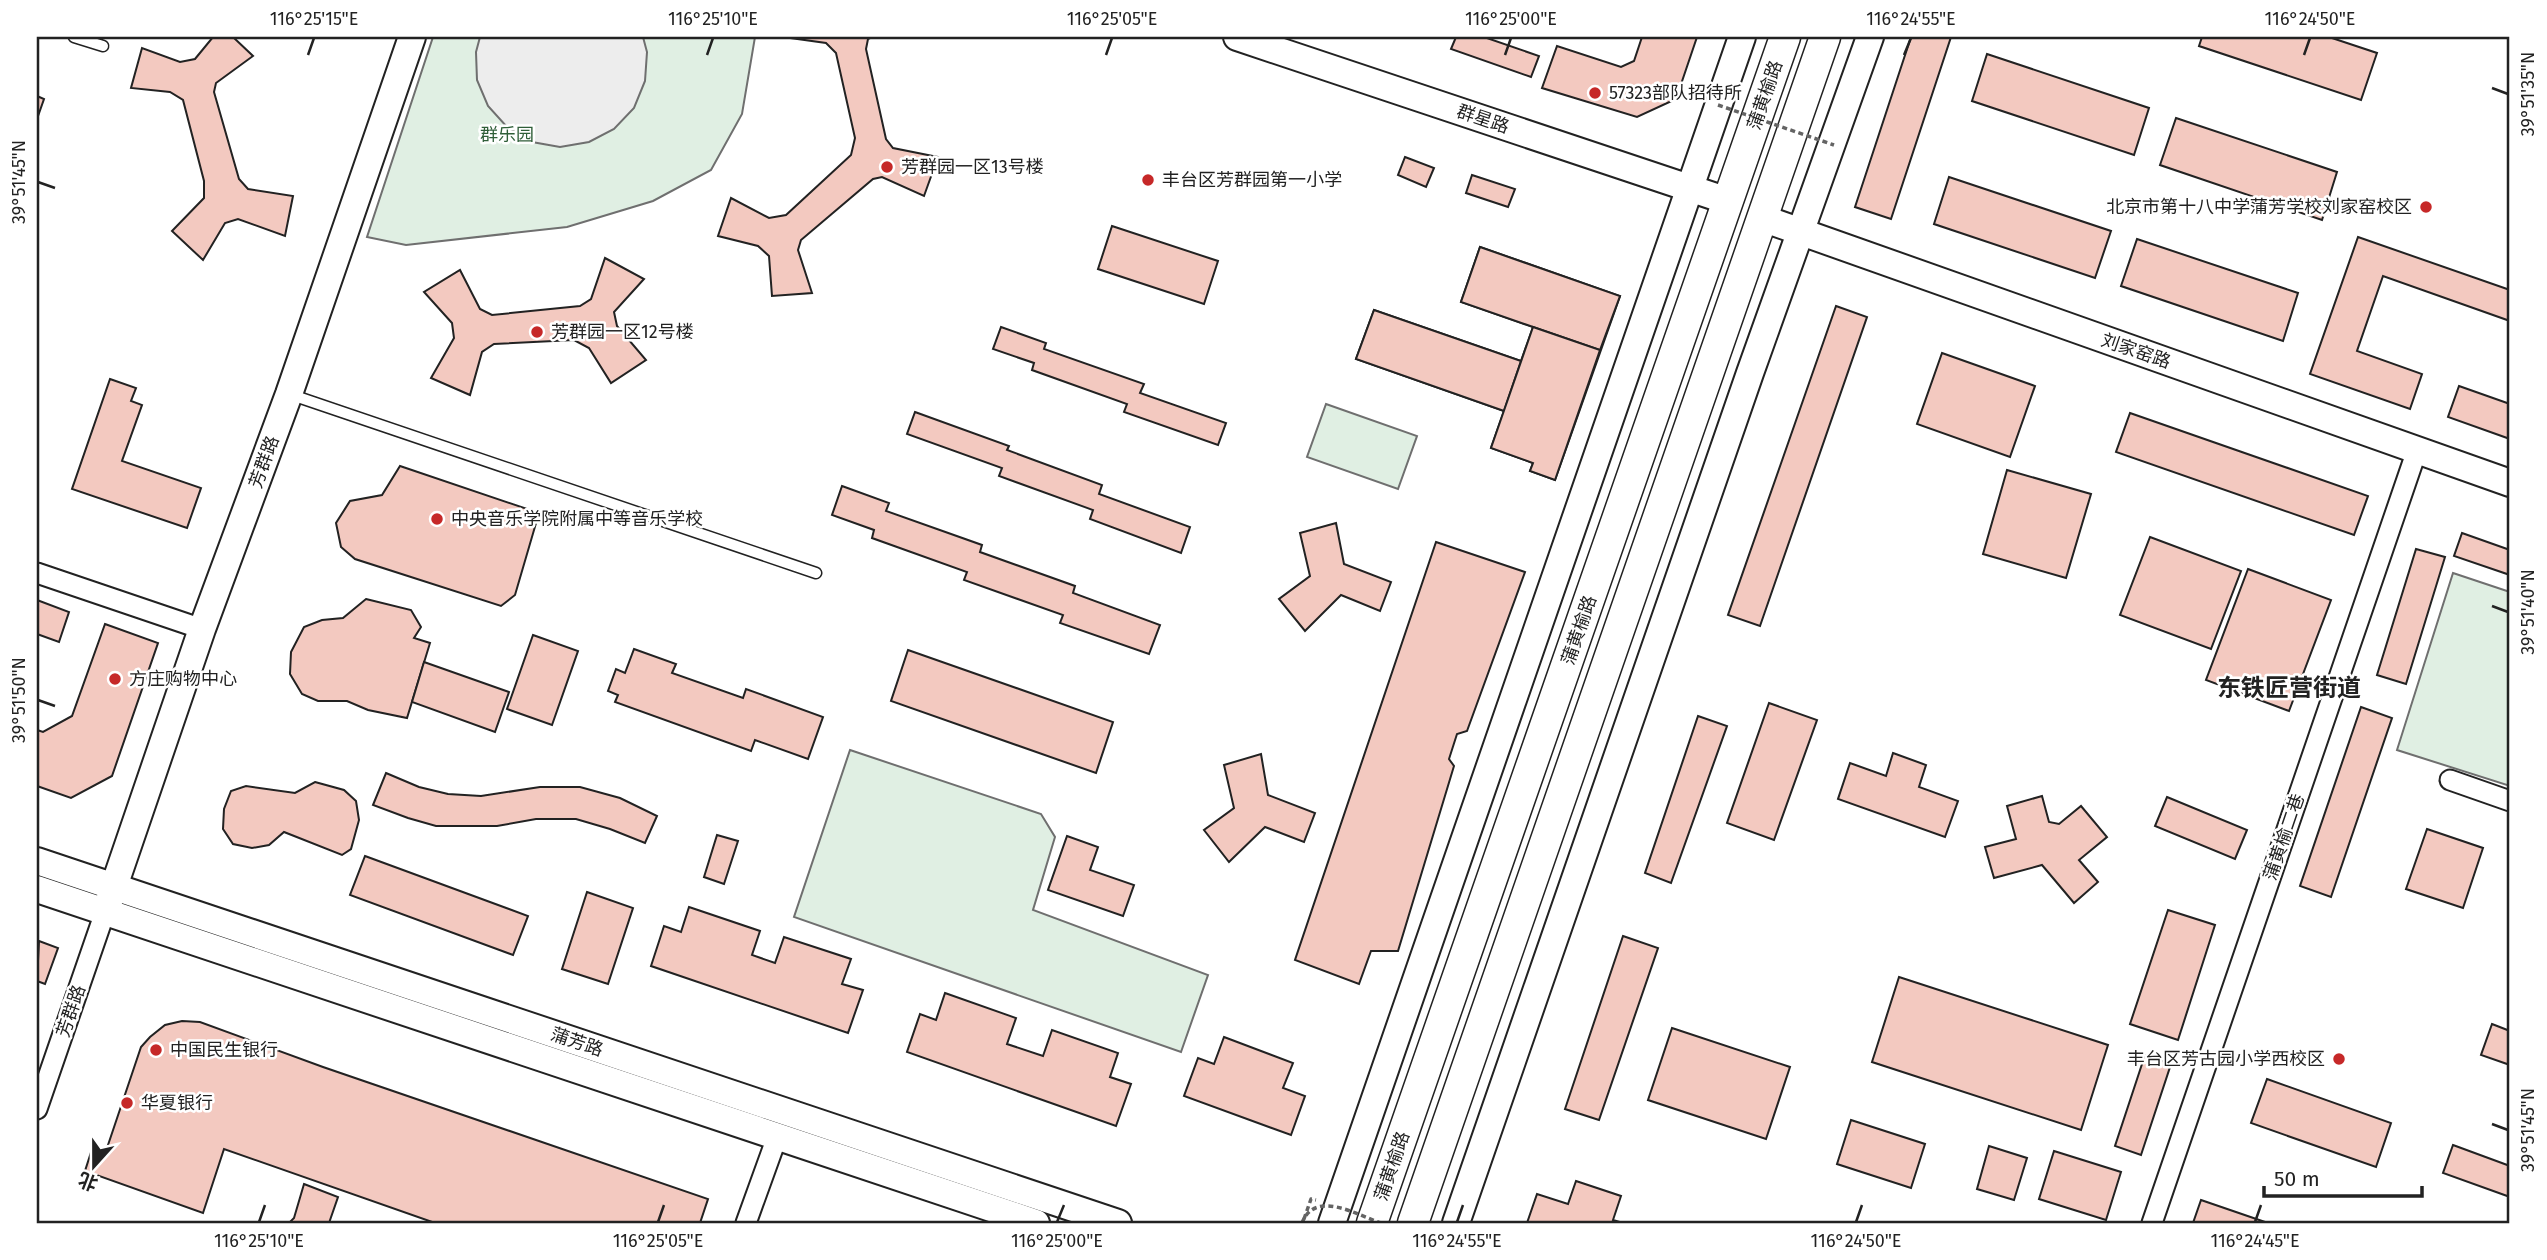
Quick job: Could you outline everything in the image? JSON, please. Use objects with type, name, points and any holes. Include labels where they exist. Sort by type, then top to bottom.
[{"type":"main road","name":"蒲黄榆路","points":[[1372,1223],[1785,37]]},
{"type":"main road","points":[[1413,1223],[1825,37]]},
{"type":"street","name":"芳群路","points":[[37,1109],[202,629],[289,394],[412,37]]},
{"type":"street","name":"群星路","points":[[1237,37],[1728,201]]},
{"type":"street","points":[[1332,1223],[1742,37]]},
{"type":"street","points":[[1456,1223],[1870,37]]},
{"type":"street","name":"刘家窑路","points":[[1762,218],[2510,483]]},
{"type":"street","name":"蒲黄榆二巷","points":[[2152,1223],[2417,450]]},
{"type":"street","points":[[37,573],[202,629]]},
{"type":"street","points":[[2449,780],[2510,801]]},
{"type":"street","name":"蒲芳路","points":[[37,861],[1118,1223]]},
{"type":"street","name":"蒲芳路","points":[[37,889],[1036,1223]]},
{"type":"street","points":[[746,1223],[777,1137]]},
{"type":"lane","points":[[74,37],[103,46]]},
{"type":"lane","points":[[289,394],[816,573]]},
{"type":"path","points":[[1718,105],[1834,145]]},
{"type":"path","points":[[1302,1223],[1310,1210],[1325,1205],[1381,1223]]},
{"type":"green space","name":"群乐园","points":[[433,37],[755,37],[742,114],[711,170],[653,201],[567,227],[406,245],[367,237]]},
{"type":"green space","points":[[1326,404],[1417,436],[1398,489],[1307,457]]},
{"type":"green space","points":[[2453,573],[2510,592],[2510,786],[2397,750]]},
{"type":"green space","points":[[850,750],[1041,814],[1055,837],[1033,910],[1208,975],[1181,1052],[794,917]]},
{"type":"shaded area","points":[[480,37],[643,37],[647,52],[645,81],[634,108],[614,129],[589,142],[560,147],[532,142],[507,127],[488,106],[477,80],[476,52]]},
{"type":"building","points":[[213,37],[233,37],[253,56],[216,83],[214,92],[239,179],[248,189],[293,196],[285,236],[238,219],[225,223],[203,260],[172,231],[204,198],[204,181],[183,100],[170,92],[131,88],[142,48],[180,62],[195,59]]},
{"type":"building","name":"芳群园一区13号楼","points":[[783,37],[872,37],[868,39],[866,49],[886,139],[893,148],[938,157],[924,196],[882,177],[873,179],[801,240],[798,250],[812,293],[772,296],[769,256],[758,246],[718,236],[731,198],[769,218],[786,215],[851,155],[855,138],[836,53],[826,43]]},
{"type":"building","points":[[1456,37],[1484,37],[1539,56],[1531,77],[1451,49]]},
{"type":"building","points":[[1642,37],[1697,37],[1676,99],[1637,117],[1542,88],[1557,46],[1621,67],[1634,61]]},
{"type":"building","points":[[1911,37],[1951,37],[1891,219],[1855,207]]},
{"type":"building","points":[[2202,37],[2329,37],[2377,53],[2361,100],[2199,46]]},
{"type":"building","points":[[1987,54],[2149,108],[2134,155],[1972,101]]},
{"type":"building","points":[[37,96],[44,99],[37,119]]},
{"type":"building","points":[[2176,118],[2337,172],[2322,220],[2160,165]]},
{"type":"building","points":[[1405,157],[1434,168],[1426,187],[1398,175]]},
{"type":"building","points":[[1472,175],[1515,189],[1508,207],[1466,193]]},
{"type":"building","points":[[1949,177],[2111,231],[2095,278],[1934,224]]},
{"type":"building","points":[[1112,226],[1218,261],[1204,304],[1098,269]]},
{"type":"building","points":[[2358,237],[2510,290],[2510,321],[2383,276],[2357,351],[2422,374],[2410,409],[2310,374]]},
{"type":"building","points":[[2137,239],[2298,293],[2283,341],[2121,286]]},
{"type":"building","points":[[1480,247],[1620,296],[1555,480],[1530,471],[1533,463],[1491,448],[1504,411],[1356,359],[1374,310],[1521,361],[1533,327],[1461,302]]},
{"type":"building","points":[[1480,247],[1620,296],[1600,350],[1461,302]]},
{"type":"building","name":"芳群园一区12号楼","points":[[605,258],[644,279],[614,312],[617,326],[646,360],[611,383],[589,348],[574,340],[494,344],[482,352],[470,395],[431,378],[454,338],[452,323],[424,292],[460,270],[480,309],[492,315],[580,306],[591,299]]},
{"type":"building","points":[[1836,306],[1867,317],[1760,626],[1728,615]]},
{"type":"building","points":[[1374,310],[1521,361],[1504,411],[1356,359]]},
{"type":"building","points":[[1001,327],[1046,343],[1044,349],[1144,384],[1140,393],[1226,423],[1218,445],[1124,412],[1127,404],[1032,370],[1034,363],[993,349]]},
{"type":"building","points":[[1533,327],[1600,350],[1555,480],[1530,471],[1533,463],[1491,448]]},
{"type":"building","points":[[1942,353],[2035,386],[2010,457],[1917,424]]},
{"type":"building","points":[[110,379],[136,388],[131,401],[142,405],[122,461],[201,488],[187,528],[72,489]]},
{"type":"building","points":[[2459,386],[2510,404],[2510,439],[2448,417]]},
{"type":"building","points":[[915,412],[1009,446],[1007,450],[1102,485],[1099,494],[1190,527],[1181,553],[1090,519],[1093,510],[999,476],[1002,468],[907,434]]},
{"type":"building","points":[[2130,413],[2368,496],[2354,535],[2116,452]]},
{"type":"building","points":[[400,466],[539,513],[515,595],[501,606],[355,559],[341,547],[336,523],[350,501],[382,495]]},
{"type":"building","points":[[2007,470],[2091,494],[2066,578],[1983,554]]},
{"type":"building","points":[[842,486],[889,503],[886,511],[982,545],[980,552],[1075,586],[1073,593],[1160,625],[1149,654],[1060,623],[1063,615],[964,580],[967,572],[872,538],[874,530],[832,515]]},
{"type":"building","points":[[1336,523],[1344,564],[1391,582],[1380,611],[1341,595],[1305,631],[1279,599],[1310,576],[1300,533]]},
{"type":"building","points":[[2462,533],[2510,550],[2510,575],[2454,556]]},
{"type":"building","points":[[2150,537],[2241,571],[2211,649],[2120,615]]},
{"type":"building","points":[[1436,542],[1525,572],[1467,731],[1457,734],[1449,759],[1454,766],[1398,951],[1371,951],[1359,984],[1295,960]]},
{"type":"building","points":[[2416,549],[2445,557],[2406,684],[2377,675]]},
{"type":"building","points":[[2248,569],[2331,600],[2289,711],[2206,680]]},
{"type":"building","points":[[366,599],[411,610],[421,627],[414,638],[430,643],[407,718],[368,710],[347,701],[318,701],[302,694],[290,674],[291,652],[304,627],[322,620],[343,618]]},
{"type":"building","points":[[37,600],[69,612],[59,642],[37,634]]},
{"type":"building","name":"方庄购物中心","points":[[105,624],[158,643],[112,776],[71,798],[37,786],[37,730],[43,732],[72,716]]},
{"type":"building","points":[[533,635],[578,651],[552,725],[507,709]]},
{"type":"building","points":[[634,649],[676,664],[672,673],[743,698],[746,689],[823,717],[808,759],[755,740],[751,751],[615,702],[618,695],[608,691],[616,669],[625,673]]},
{"type":"building","points":[[908,650],[1113,722],[1096,773],[891,701]]},
{"type":"building","points":[[424,662],[509,692],[495,732],[412,702]]},
{"type":"building","points":[[1769,703],[1817,720],[1774,840],[1727,823]]},
{"type":"building","points":[[2361,707],[2392,718],[2331,897],[2300,886]]},
{"type":"building","points":[[1698,716],[1727,726],[1671,883],[1645,873]]},
{"type":"building","points":[[1893,753],[1926,765],[1919,787],[1958,801],[1945,837],[1838,799],[1850,763],[1886,776]]},
{"type":"building","points":[[1261,754],[1268,795],[1315,813],[1304,842],[1265,827],[1229,862],[1204,830],[1234,808],[1224,765]]},
{"type":"building","points":[[386,773],[419,787],[448,794],[481,796],[540,787],[580,787],[620,798],[657,816],[645,843],[576,819],[536,819],[497,826],[436,826],[373,805]]},
{"type":"building","points":[[315,782],[344,790],[356,801],[359,820],[351,849],[342,855],[284,832],[269,845],[252,848],[233,844],[223,829],[224,809],[231,791],[246,786],[295,793]]},
{"type":"building","points":[[2042,796],[2049,822],[2059,824],[2081,806],[2107,837],[2079,860],[2098,882],[2074,903],[2042,865],[1994,878],[1985,847],[2016,839],[2007,806]]},
{"type":"building","points":[[2167,797],[2247,830],[2235,859],[2155,826]]},
{"type":"building","points":[[2427,829],[2483,848],[2463,908],[2406,889]]},
{"type":"building","points":[[717,835],[738,841],[724,884],[704,877]]},
{"type":"building","points":[[1067,836],[1098,847],[1090,870],[1134,885],[1123,916],[1048,890]]},
{"type":"building","points":[[365,856],[528,916],[513,955],[350,895]]},
{"type":"building","points":[[587,892],[633,908],[608,984],[562,969]]},
{"type":"building","points":[[689,907],[760,931],[752,955],[775,963],[784,937],[851,959],[842,984],[863,990],[848,1033],[651,966],[664,926],[681,932]]},
{"type":"building","points":[[2168,910],[2215,925],[2178,1040],[2130,1024]]},
{"type":"building","points":[[1623,936],[1658,948],[1599,1120],[1565,1109]]},
{"type":"building","points":[[39,941],[58,948],[45,984],[37,981]]},
{"type":"building","points":[[1899,977],[2108,1045],[2081,1130],[1872,1062]]},
{"type":"building","points":[[945,993],[1016,1018],[1007,1044],[1043,1056],[1052,1030],[1118,1053],[1110,1077],[1131,1084],[1116,1126],[907,1052],[920,1014],[936,1020]]},
{"type":"building","points":[[182,1021],[200,1022],[708,1199],[700,1223],[435,1223],[224,1149],[203,1213],[85,1171],[93,1146],[106,1151],[141,1047],[165,1025]]},
{"type":"building","points":[[2492,1024],[2510,1031],[2510,1065],[2481,1055]]},
{"type":"building","points":[[1672,1028],[1790,1067],[1766,1139],[1648,1100]]},
{"type":"building","points":[[1224,1037],[1293,1063],[1283,1088],[1305,1096],[1291,1135],[1184,1096],[1198,1058],[1214,1064]]},
{"type":"building","points":[[2145,1055],[2171,1064],[2141,1155],[2115,1146]]},
{"type":"building","points":[[2267,1079],[2391,1123],[2376,1167],[2251,1123]]},
{"type":"building","points":[[1851,1120],[1925,1144],[1911,1188],[1837,1164]]},
{"type":"building","points":[[2453,1145],[2510,1166],[2510,1197],[2443,1173]]},
{"type":"building","points":[[1989,1146],[2027,1158],[2014,1200],[1977,1189]]},
{"type":"building","points":[[2054,1151],[2121,1172],[2106,1220],[2039,1199]]},
{"type":"building","points":[[1576,1181],[1621,1196],[1613,1220],[1623,1223],[1527,1223],[1537,1194],[1568,1204]]},
{"type":"building","points":[[304,1184],[338,1197],[329,1223],[289,1223],[294,1218]]},
{"type":"building","points":[[2201,1200],[2268,1223],[2193,1223]]},
{"type":"place","name":"57323部队招待所","points":[[1595,93]]},
{"type":"place","name":"芳群园一区13号楼","points":[[887,167]]},
{"type":"place","name":"丰台区芳群园第一小学","points":[[1148,180]]},
{"type":"place","name":"北京市第十八中学蒲芳学校刘家窑校区","points":[[2426,207]]},
{"type":"place","name":"芳群园一区12号楼","points":[[537,332]]},
{"type":"place","name":"中央音乐学院附属中等音乐学校","points":[[437,519]]},
{"type":"place","name":"方庄购物中心","points":[[115,679]]},
{"type":"place","name":"中国民生银行","points":[[156,1050]]},
{"type":"place","name":"丰台区芳古园小学西校区","points":[[2339,1059]]},
{"type":"place","name":"华夏银行","points":[[127,1103]]},
{"type":"district","name":"东铁匠营街道","points":[[2289,688]]}]
